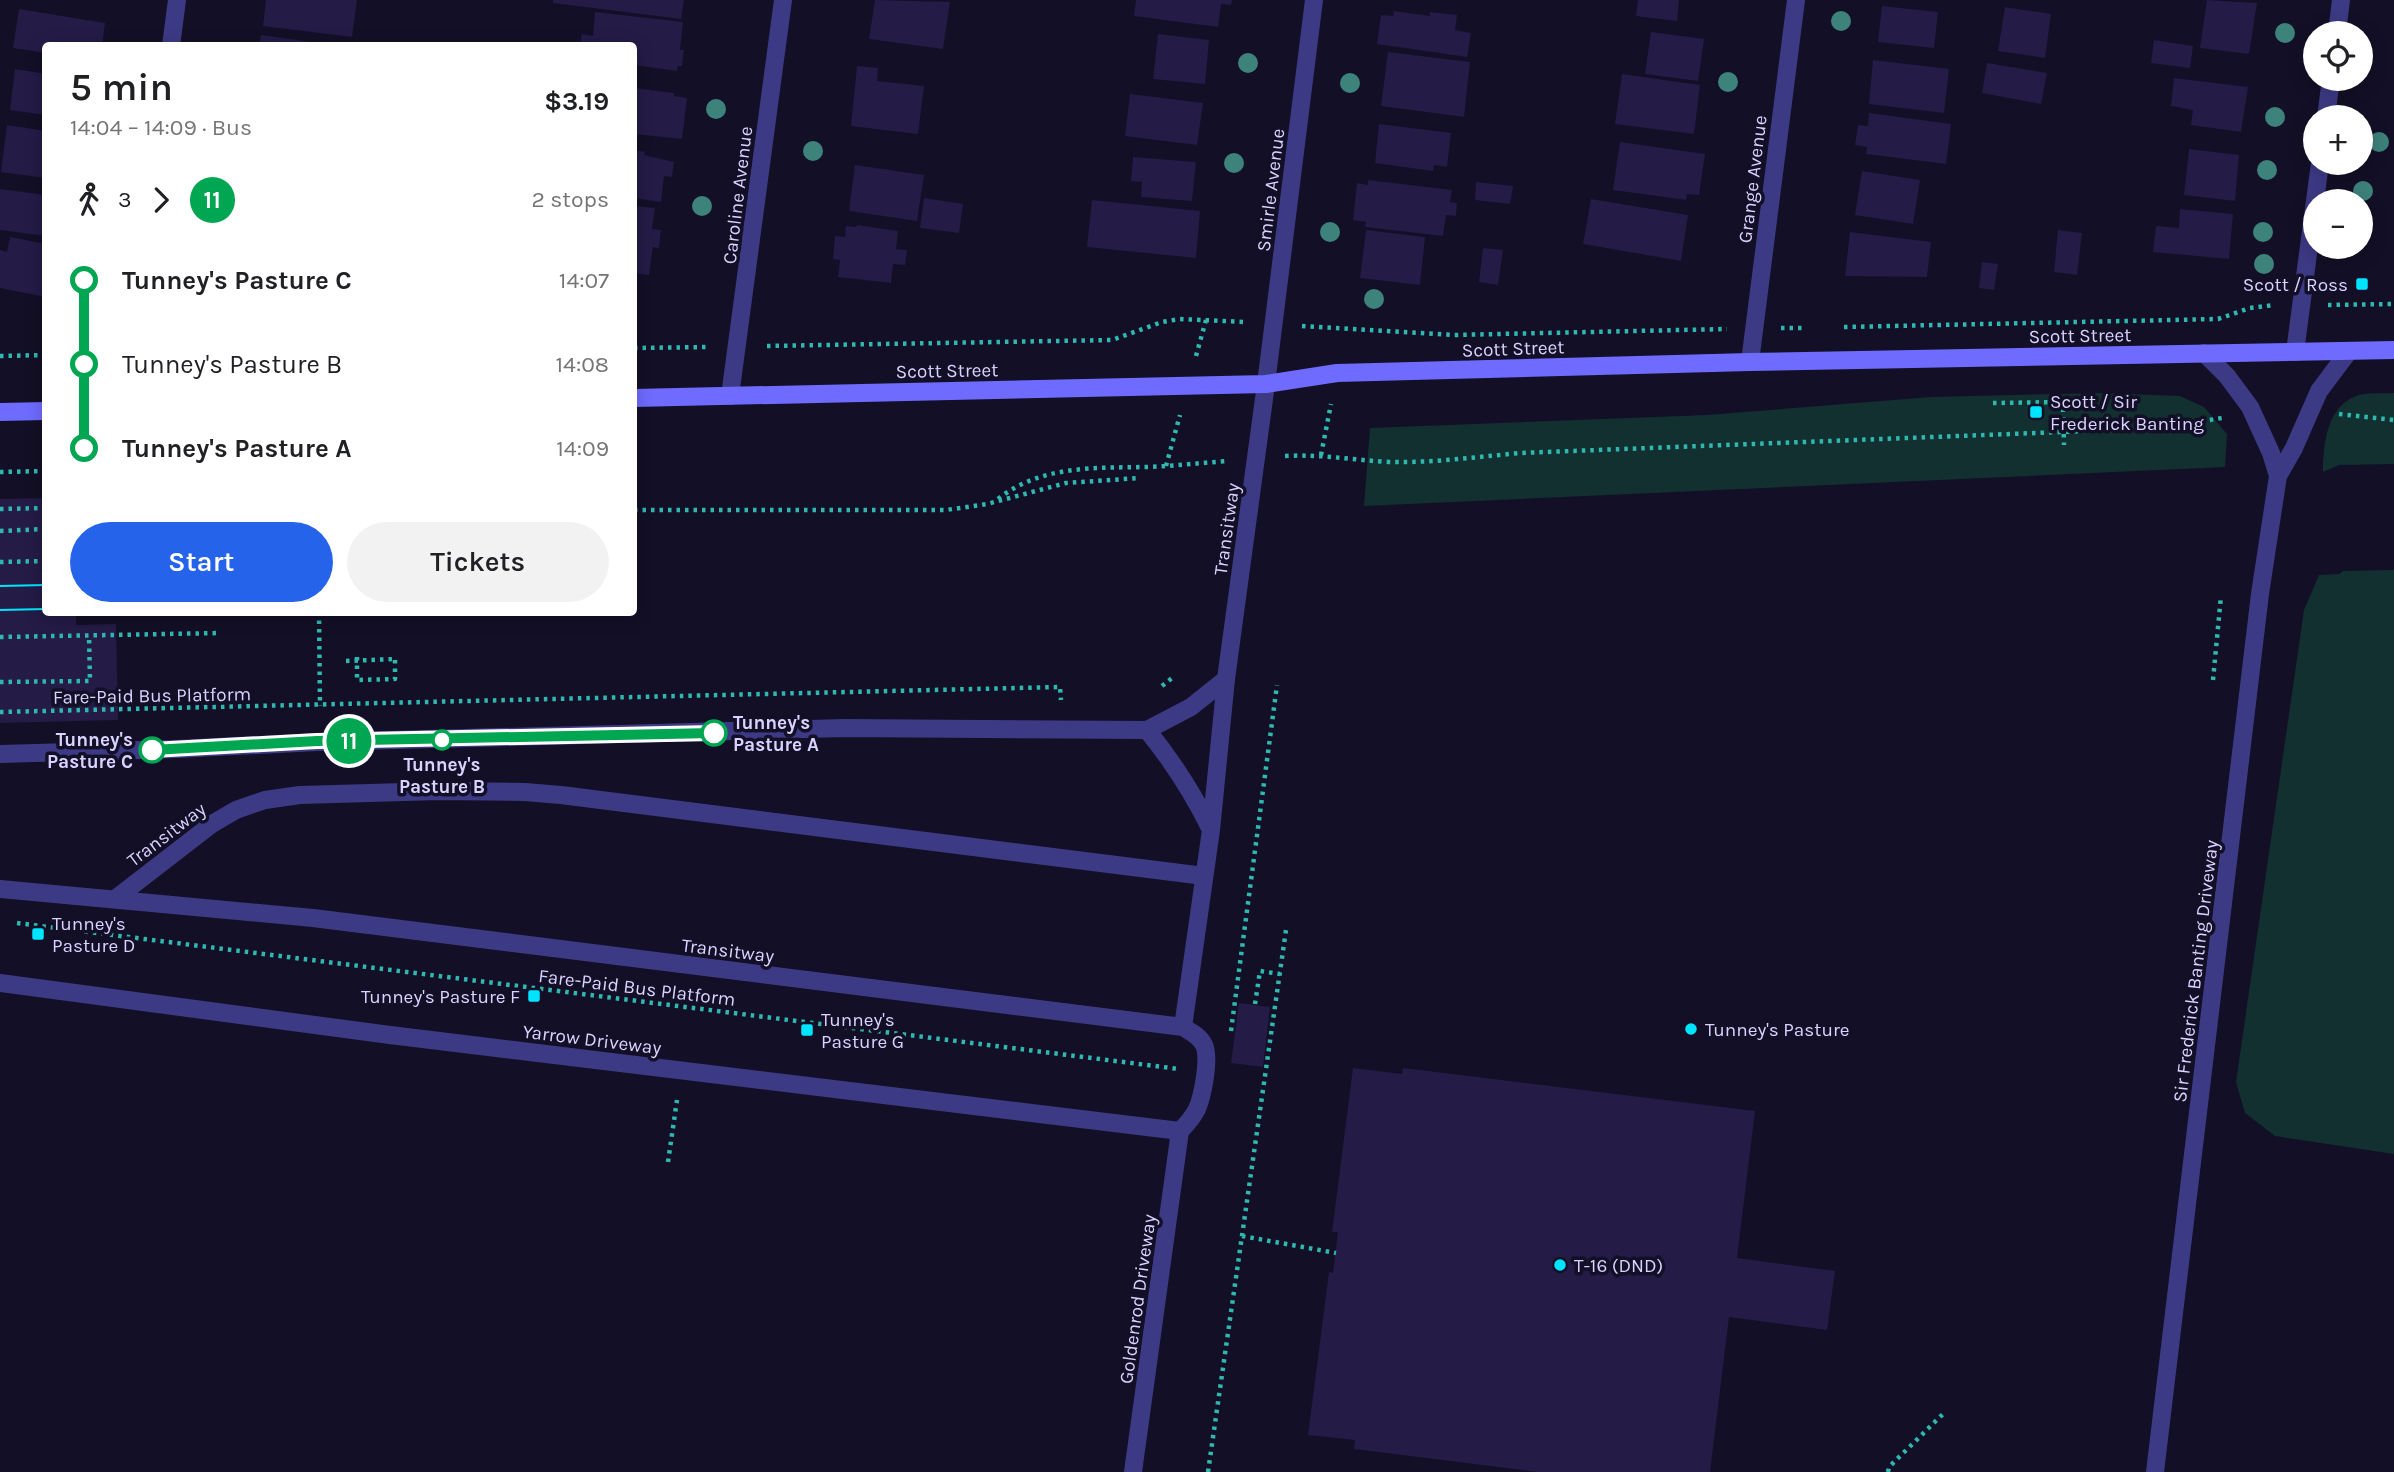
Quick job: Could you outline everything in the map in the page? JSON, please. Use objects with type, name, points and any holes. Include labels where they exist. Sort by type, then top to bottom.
[{"type":"main road","name":"Scott Street","points":[[637,398],[1266,384],[1337,373],[2394,350]]},
{"type":"main road","points":[[0,412],[42,411]]},
{"type":"street","points":[[172,42],[177,0]]},
{"type":"street","name":"Caroline Avenue","points":[[730,396],[783,0]]},
{"type":"street","name":"Smirle Avenue","points":[[1266,384],[1314,0]]},
{"type":"street","name":"Grange Avenue","points":[[1750,362],[1796,0]]},
{"type":"street","points":[[2338,21],[2341,0]]},
{"type":"street","points":[[2295,352],[2318,175]]},
{"type":"street","name":"Sir Frederick Banting Driveway","points":[[2155,1472],[2260,594],[2278,476],[2294,448],[2319,391],[2349,351]]},
{"type":"street","name":"Sir Frederick Banting Driveway","points":[[2204,353],[2227,376],[2250,407],[2271,453],[2278,476]]},
{"type":"street","name":"Transitway","points":[[0,889],[313,918],[1184,1027],[1211,831],[1226,679],[1266,384]]},
{"type":"street","points":[[0,754],[177,749],[317,741],[844,728],[1147,730],[1191,706],[1226,679]]},
{"type":"street","points":[[1147,730],[1172,760],[1194,794],[1211,831]]},
{"type":"street","name":"Transitway","points":[[115,900],[212,824],[236,810],[265,800],[300,795],[439,791],[561,795],[1204,876]]},
{"type":"street","name":"Yarrow Driveway","points":[[0,983],[404,1037],[1181,1131]]},
{"type":"street","points":[[1181,1131],[1197,1109],[1202,1094],[1207,1054],[1203,1042],[1184,1027]]},
{"type":"street","name":"Goldenrod Driveway","points":[[1133,1472],[1181,1131]]},
{"type":"path","points":[[2340,304],[2394,303]]},
{"type":"path","points":[[1842,327],[2218,319],[2264,305]]},
{"type":"path","points":[[815,346],[1112,340],[1162,322],[1180,319],[1231,321]]},
{"type":"path","points":[[1200,341],[1206,320]]},
{"type":"path","points":[[1316,327],[1453,335],[1698,329]]},
{"type":"path","points":[[637,348],[698,347]]},
{"type":"path","points":[[0,356],[42,355]]},
{"type":"path","points":[[1993,403],[2063,402],[2064,445]]},
{"type":"path","points":[[2328,414],[2394,420]]},
{"type":"path","points":[[1309,455],[1387,462],[1434,461],[1520,453],[2139,429],[2217,419]]},
{"type":"path","points":[[1166,466],[1169,452]]},
{"type":"path","points":[[637,510],[946,510],[987,504],[1036,477],[1087,467],[1185,465]]},
{"type":"path","points":[[0,472],[42,471]]},
{"type":"path","points":[[998,499],[1066,483],[1140,478]]},
{"type":"path","points":[[0,509],[42,508]]},
{"type":"path","points":[[0,531],[42,529]]},
{"type":"path","points":[[0,562],[42,561]]},
{"type":"path","points":[[2213,680],[2221,596]]},
{"type":"path","points":[[319,616],[320,706]]},
{"type":"path","points":[[0,637],[222,633]]},
{"type":"path","points":[[0,682],[90,681],[89,635]]},
{"type":"path","points":[[346,661],[394,659],[395,679],[357,680],[357,657]]},
{"type":"path","points":[[1158,689],[1172,678]]},
{"type":"path","points":[[1233,1033],[1277,685]]},
{"type":"path","name":"Fare-Paid Bus Platform","points":[[0,712],[1060,687],[1062,729]]},
{"type":"path","name":"Fare-Paid Bus Platform","points":[[16,923],[1204,1072]]},
{"type":"path","points":[[1208,1472],[1286,930]]},
{"type":"path","points":[[1255,1004],[1260,971],[1280,974]]},
{"type":"path","points":[[668,1162],[677,1095]]},
{"type":"path","points":[[1242,1236],[1336,1252]]},
{"type":"path","points":[[1888,1472],[1889,1466],[1944,1413]]},
{"type":"green space","points":[[2100,393],[2180,396],[2204,407],[2227,434],[2225,467],[1364,506],[1370,428],[1707,415],[1931,397]]},
{"type":"green space","points":[[2394,393],[2394,464],[2339,465],[2323,472],[2328,429],[2338,409],[2356,396]]},
{"type":"green space","points":[[2394,570],[2394,1154],[2275,1136],[2245,1113],[2236,1082],[2304,610],[2319,575],[2339,574],[2343,571]]},
{"type":"building","points":[[266,0],[357,0],[352,37],[263,26]]},
{"type":"building","points":[[553,0],[684,0],[681,19],[553,3]]},
{"type":"building","points":[[875,0],[950,2],[943,49],[869,39]]},
{"type":"building","points":[[1136,0],[1232,0],[1231,5],[1221,4],[1218,27],[1134,16]]},
{"type":"building","points":[[1638,0],[1679,0],[1677,21],[1636,16]]},
{"type":"building","points":[[2207,0],[2257,3],[2249,54],[2200,48]]},
{"type":"building","points":[[1882,6],[1938,12],[1934,48],[1878,42]]},
{"type":"building","points":[[2005,7],[2051,14],[2045,58],[1998,51]]},
{"type":"building","points":[[19,9],[105,23],[103,42],[42,42],[42,52],[13,48]]},
{"type":"building","points":[[1394,11],[1430,16],[1430,12],[1457,15],[1455,30],[1471,33],[1467,57],[1377,44],[1381,15],[1393,16]]},
{"type":"building","points":[[595,12],[683,22],[680,50],[684,50],[682,66],[678,66],[677,71],[637,65],[637,42],[581,42],[582,34],[593,36]]},
{"type":"building","points":[[1651,32],[1704,39],[1698,81],[1645,74]]},
{"type":"building","points":[[1158,34],[1209,40],[1205,84],[1153,79]]},
{"type":"building","points":[[261,35],[312,42],[260,42]]},
{"type":"building","points":[[2154,40],[2193,46],[2190,68],[2151,63]]},
{"type":"building","points":[[1388,52],[1470,62],[1464,117],[1381,106]]},
{"type":"building","points":[[1873,60],[1949,69],[1944,113],[1869,104]]},
{"type":"building","points":[[1987,63],[2047,73],[2041,104],[1982,93]]},
{"type":"building","points":[[857,66],[878,68],[877,81],[924,86],[918,134],[851,126]]},
{"type":"building","points":[[15,69],[42,73],[42,114],[10,110]]},
{"type":"building","points":[[1622,74],[1700,85],[1694,134],[1615,124]]},
{"type":"building","points":[[2174,78],[2248,87],[2241,132],[2191,125],[2193,110],[2171,106]]},
{"type":"building","points":[[637,88],[674,93],[674,96],[687,98],[682,139],[637,134]]},
{"type":"building","points":[[1130,94],[1203,103],[1197,145],[1125,136]]},
{"type":"building","points":[[1869,113],[1951,124],[1946,164],[1866,154],[1867,147],[1855,145],[1858,125],[1868,126]]},
{"type":"building","points":[[1379,124],[1451,133],[1447,167],[1434,165],[1433,171],[1375,163]]},
{"type":"building","points":[[7,125],[42,130],[42,177],[1,172]]},
{"type":"building","points":[[1620,142],[1705,154],[1699,195],[1687,194],[1686,200],[1613,190]]},
{"type":"building","points":[[2189,149],[2239,155],[2235,201],[2184,195]]},
{"type":"building","points":[[637,151],[645,152],[644,155],[674,162],[672,177],[664,176],[661,202],[637,198]]},
{"type":"building","points":[[1133,157],[1196,162],[1192,201],[1141,197],[1142,182],[1131,181]]},
{"type":"building","points":[[855,165],[924,175],[917,221],[849,211]]},
{"type":"building","points":[[1862,171],[1920,180],[1913,224],[1855,215]]},
{"type":"building","points":[[1368,180],[1452,190],[1450,202],[1457,203],[1456,216],[1446,215],[1443,236],[1365,227],[1366,222],[1353,220],[1357,183],[1368,185]]},
{"type":"building","points":[[1476,182],[1513,186],[1510,204],[1475,200]]},
{"type":"building","points":[[0,189],[42,194],[42,235],[0,230]]},
{"type":"building","points":[[924,198],[963,204],[959,233],[920,228]]},
{"type":"building","points":[[1591,199],[1688,215],[1681,261],[1583,244]]},
{"type":"building","points":[[1092,200],[1200,211],[1196,258],[1087,247]]},
{"type":"building","points":[[637,206],[655,208],[652,229],[661,230],[659,248],[653,247],[649,275],[637,273]]},
{"type":"building","points":[[2180,209],[2233,214],[2229,259],[2153,252],[2156,226],[2179,228]]},
{"type":"building","points":[[846,226],[898,231],[896,249],[907,250],[905,265],[893,264],[891,283],[838,277],[840,260],[833,259],[835,236],[845,237]]},
{"type":"building","points":[[1366,230],[1425,237],[1420,285],[1360,278]]},
{"type":"building","points":[[2058,230],[2082,233],[2077,275],[2054,272]]},
{"type":"building","points":[[1850,232],[1931,242],[1927,277],[1845,276]]},
{"type":"building","points":[[10,237],[42,243],[42,296],[0,288],[0,250],[7,252]]},
{"type":"building","points":[[1483,248],[1503,250],[1498,285],[1479,282]]},
{"type":"building","points":[[1982,262],[1998,264],[1994,290],[1979,288]]},
{"type":"building","points":[[42,498],[42,616],[76,616],[76,625],[116,624],[118,720],[0,723],[0,499]]},
{"type":"building","points":[[1239,1003],[1270,1007],[1263,1067],[1231,1063]]},
{"type":"building","name":"T-16 (DND)","points":[[1353,1068],[1402,1074],[1403,1068],[1755,1111],[1737,1258],[1835,1271],[1827,1330],[1729,1317],[1710,1472],[1537,1472],[1354,1449],[1355,1440],[1308,1435],[1329,1272],[1333,1273],[1338,1232],[1332,1232]]},
{"type":"tram line","points":[[0,586],[42,585]]},
{"type":"tram line","points":[[0,610],[42,609]]},
{"type":"bus line","name":"11","points":[[152,750],[317,741],[714,733]]},
{"type":"place","name":"Scott / Ross","points":[[2362,284]]},
{"type":"place","name":"Scott / Sir Frederick Banting","points":[[2036,412]]},
{"type":"place","name":"Tunney's Pasture A","points":[[714,733]]},
{"type":"place","name":"Tunney's Pasture B","points":[[442,740]]},
{"type":"place","name":"Tunney's Pasture C","points":[[152,750]]},
{"type":"place","name":"Tunney's Pasture D","points":[[38,934]]},
{"type":"place","name":"Tunney's Pasture F","points":[[534,996]]},
{"type":"place","name":"Tunney's Pasture","points":[[1691,1029]]},
{"type":"place","name":"Tunney's Pasture G","points":[[807,1030]]},
{"type":"place","name":"T-16 (DND)","points":[[1560,1265]]}]
